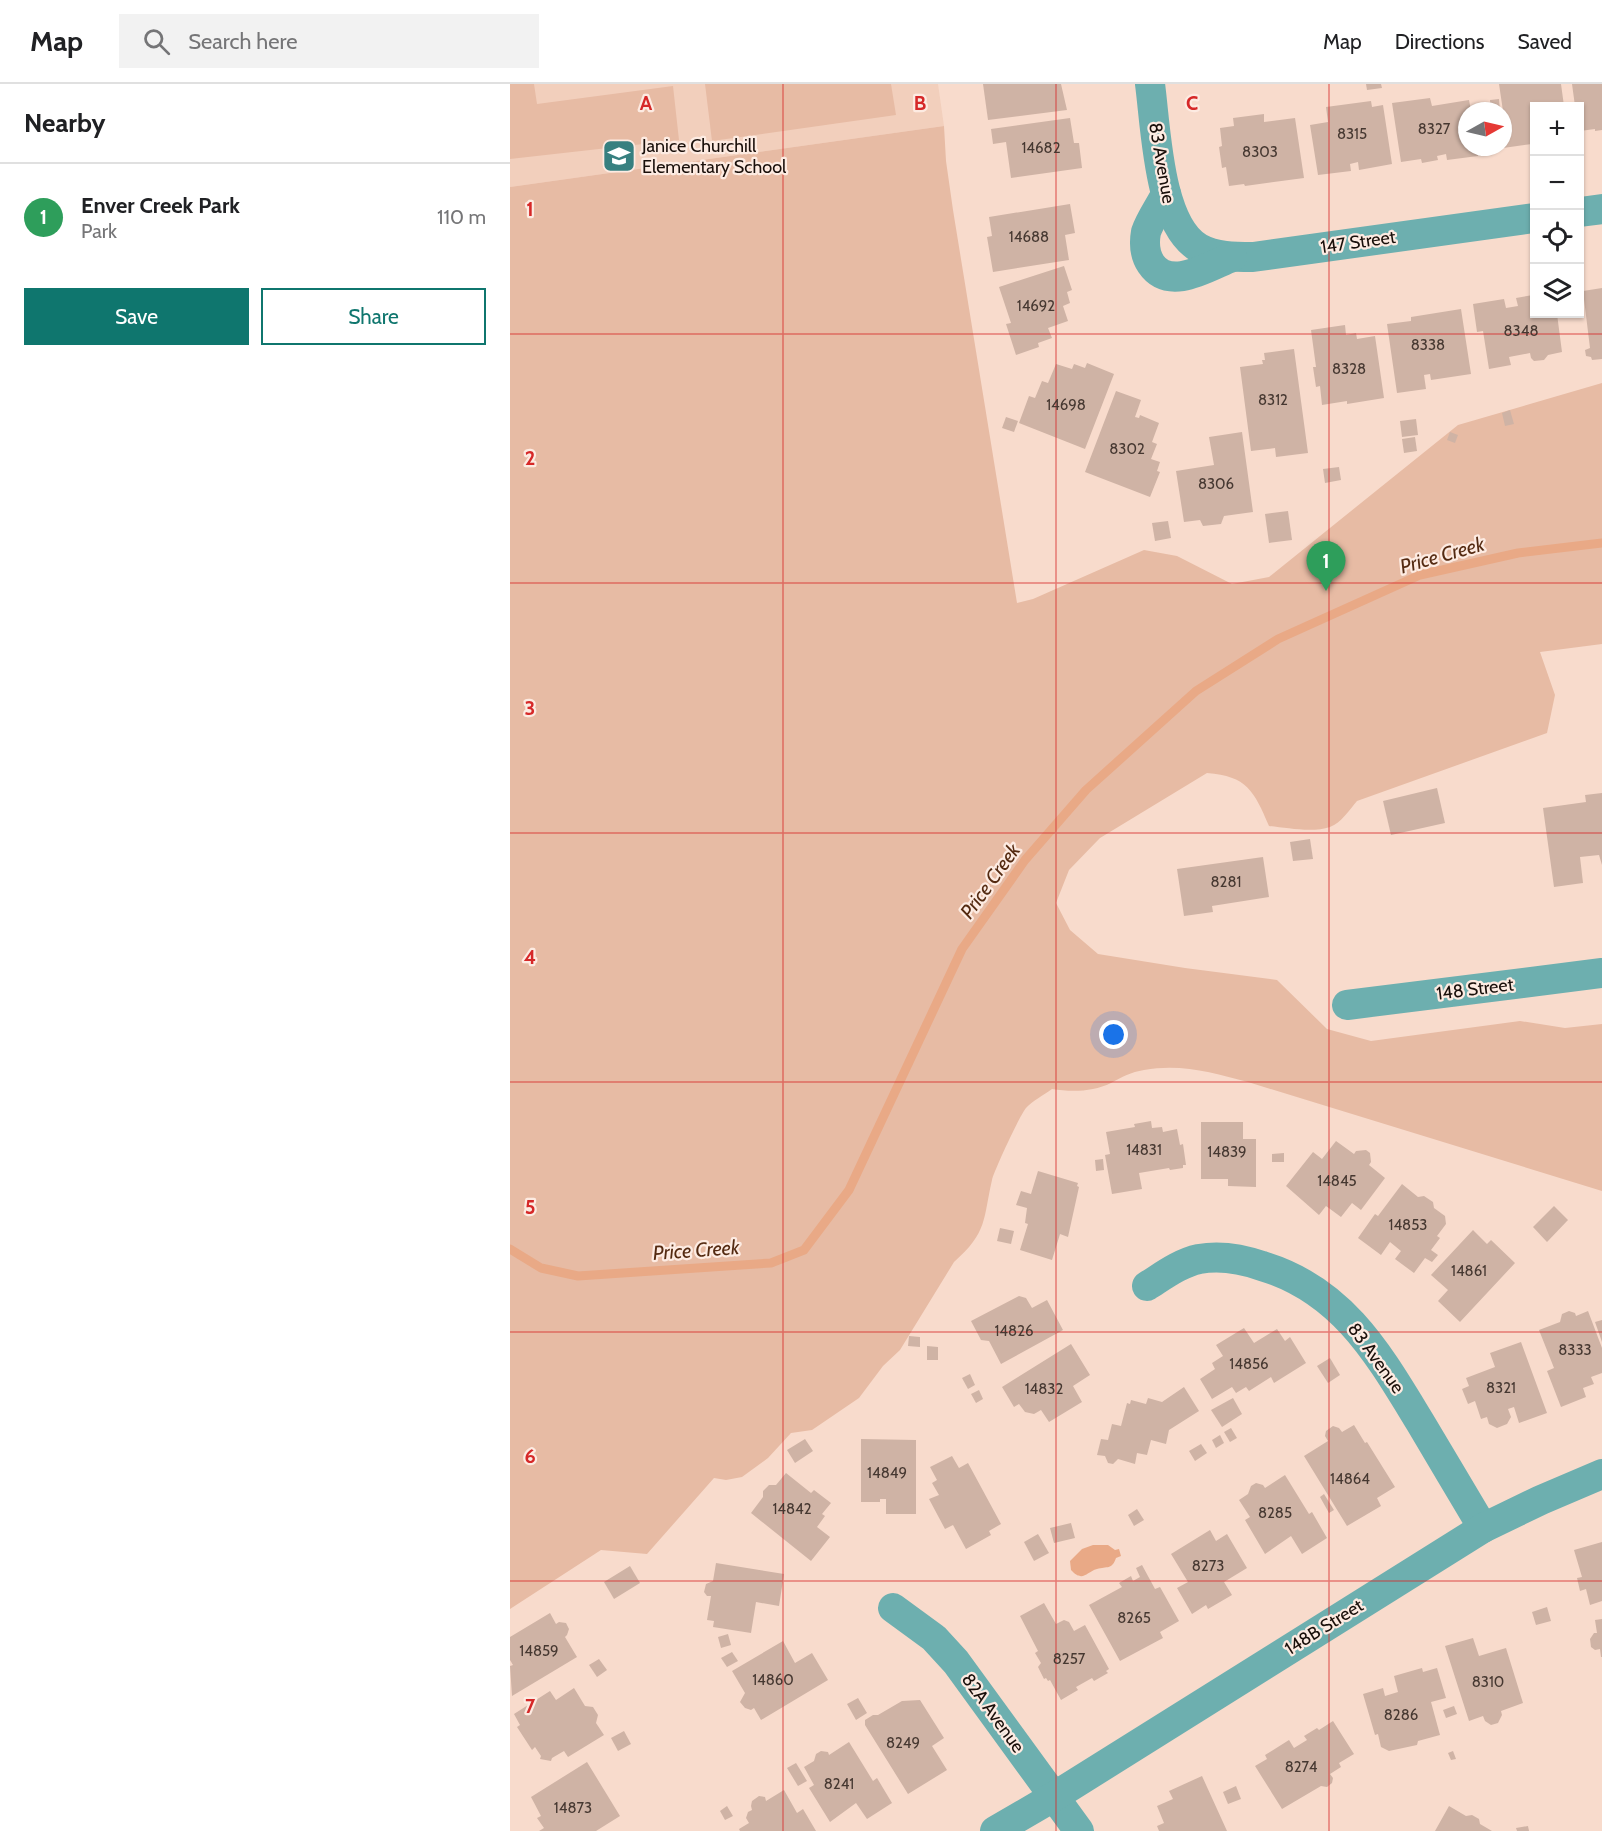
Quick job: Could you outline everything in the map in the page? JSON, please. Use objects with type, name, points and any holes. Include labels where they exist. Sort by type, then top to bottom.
[{"type":"street","name":"83 Avenue","points":[[1150,84],[1166,194],[1178,227],[1187,238]]},
{"type":"street","points":[[1166,194],[1147,228],[1144,240],[1149,262],[1156,270],[1164,275],[1189,275],[1232,257]]},
{"type":"street","points":[[1584,211],[1602,208]]},
{"type":"street","name":"147 Street","points":[[1187,238],[1197,247],[1209,253],[1232,257],[1265,255],[1530,219]]},
{"type":"street","name":"148 Street","points":[[1347,1005],[1602,973]]},
{"type":"street","name":"83 Avenue","points":[[1147,1286],[1194,1260],[1224,1258],[1279,1271],[1300,1280],[1317,1292],[1349,1320],[1377,1354],[1484,1528]]},
{"type":"street","name":"148B Street","points":[[995,1831],[1055,1796],[1484,1528],[1602,1474]]},
{"type":"street","name":"82A Avenue","points":[[893,1608],[934,1638],[956,1662],[1079,1831]]},
{"type":"shaded area","name":"Janice Churchill Elementary School","points":[[510,84],[938,84],[944,126],[510,187]]},
{"type":"shaded area","points":[[510,84],[534,84],[537,104],[673,86],[679,140],[510,159]]},
{"type":"shaded area","points":[[705,84],[891,84],[896,115],[712,141]]},
{"type":"shaded area","points":[[944,126],[953,210],[1017,603],[1033,599],[1144,550],[1177,556],[1232,584],[1269,577],[1458,425],[1602,383],[1602,644],[1540,652],[1555,695],[1547,733],[1357,801],[1334,825],[1316,830],[1269,826],[1259,803],[1240,782],[1207,773],[1100,838],[1069,870],[1056,903],[1070,930],[1098,954],[1277,980],[1327,1029],[1371,1041],[1520,1021],[1565,1028],[1602,1024],[1602,1191],[1248,1082],[1197,1070],[1158,1068],[1135,1072],[1089,1090],[1052,1089],[1029,1105],[1018,1121],[992,1180],[979,1233],[954,1262],[900,1350],[883,1366],[859,1398],[812,1430],[791,1433],[768,1458],[742,1477],[726,1480],[714,1478],[647,1554],[601,1550],[510,1609],[510,187]]},
{"type":"shaded area","points":[[1093,1545],[1108,1545],[1115,1550],[1119,1549],[1121,1556],[1116,1558],[1111,1566],[1093,1570],[1084,1576],[1075,1574],[1071,1570],[1070,1561],[1082,1549]]},
{"type":"building","points":[[983,84],[1061,84],[1067,110],[988,120]]},
{"type":"building","points":[[1366,84],[1381,84],[1382,88],[1367,90]]},
{"type":"building","points":[[1499,84],[1561,84],[1563,102],[1530,102],[1530,144],[1512,147],[1512,102],[1502,102]]},
{"type":"building","points":[[1572,84],[1602,84],[1602,130],[1584,130],[1584,102],[1574,102]]},
{"type":"building","points":[[1430,98],[1432,106],[1469,100],[1469,102],[1458,102],[1458,156],[1478,156],[1447,160],[1446,154],[1437,156],[1438,160],[1422,163],[1421,159],[1401,162],[1392,103]]},
{"type":"building","points":[[1499,99],[1499,102],[1490,102],[1490,100]]},
{"type":"building","points":[[1371,101],[1372,107],[1383,105],[1392,164],[1359,170],[1358,162],[1350,164],[1351,171],[1318,175],[1310,125],[1328,122],[1326,107]]},
{"type":"building","points":[[1264,114],[1264,122],[1295,118],[1304,178],[1229,186],[1226,167],[1222,168],[1219,147],[1222,146],[1220,128],[1234,126],[1233,118]]},
{"type":"building","points":[[1070,118],[1074,143],[1079,143],[1082,168],[1011,178],[1006,142],[993,144],[991,129]]},
{"type":"building","points":[[1070,204],[1075,233],[1065,235],[1069,260],[993,272],[987,237],[992,236],[989,217]]},
{"type":"building","points":[[1064,266],[1072,290],[1067,292],[1070,303],[1063,306],[1068,321],[1048,328],[1052,338],[1038,343],[1039,347],[1016,355],[1006,324],[1011,323],[999,287]]},
{"type":"building","points":[[1602,288],[1602,359],[1592,360],[1591,357],[1586,356],[1585,350],[1590,348],[1584,291]]},
{"type":"building","points":[[1530,296],[1530,318],[1558,318],[1562,352],[1548,355],[1544,360],[1534,361],[1530,353],[1509,357],[1511,365],[1489,369],[1483,331],[1477,332],[1473,304],[1504,299],[1506,308],[1518,306],[1516,298]]},
{"type":"building","points":[[1461,309],[1471,374],[1431,380],[1430,374],[1424,375],[1426,389],[1397,393],[1387,324],[1411,321],[1411,317]]},
{"type":"building","points":[[1345,325],[1346,335],[1356,333],[1357,339],[1375,336],[1384,398],[1347,404],[1347,401],[1322,405],[1320,386],[1316,387],[1313,367],[1316,367],[1311,330]]},
{"type":"building","points":[[1294,349],[1308,453],[1276,457],[1275,448],[1251,451],[1240,367],[1263,364],[1264,353]]},
{"type":"building","points":[[1087,363],[1114,374],[1085,449],[1019,423],[1029,396],[1035,398],[1042,381],[1048,383],[1056,364],[1072,369],[1074,364],[1085,368]]},
{"type":"building","points":[[1116,391],[1141,400],[1135,417],[1139,418],[1140,415],[1159,423],[1152,442],[1157,444],[1151,459],[1160,462],[1157,471],[1160,472],[1150,497],[1085,472]]},
{"type":"building","points":[[1510,410],[1514,424],[1505,426],[1502,413]]},
{"type":"building","points":[[1006,417],[1018,421],[1014,432],[1002,428]]},
{"type":"building","points":[[1416,419],[1418,435],[1402,437],[1400,421]]},
{"type":"building","points":[[1242,432],[1253,512],[1224,516],[1221,524],[1203,526],[1200,520],[1184,522],[1176,471],[1214,465],[1209,437]]},
{"type":"building","points":[[1450,432],[1458,435],[1455,443],[1447,440]]},
{"type":"building","points":[[1415,437],[1417,451],[1404,453],[1402,439]]},
{"type":"building","points":[[1339,467],[1341,480],[1325,483],[1323,469]]},
{"type":"building","points":[[1288,511],[1292,540],[1269,543],[1265,514]]},
{"type":"building","points":[[1168,521],[1171,538],[1155,541],[1152,523]]},
{"type":"building","points":[[1437,788],[1445,823],[1391,835],[1383,801]]},
{"type":"building","points":[[1602,793],[1602,865],[1599,855],[1580,857],[1583,883],[1554,887],[1543,808],[1586,802],[1585,795]]},
{"type":"building","points":[[1310,839],[1313,859],[1293,861],[1290,842]]},
{"type":"building","points":[[1263,857],[1269,897],[1212,906],[1213,912],[1184,916],[1177,869]]},
{"type":"building","points":[[1151,1121],[1152,1128],[1162,1127],[1163,1132],[1177,1129],[1180,1145],[1183,1144],[1186,1165],[1183,1165],[1183,1168],[1139,1173],[1142,1189],[1112,1194],[1105,1155],[1110,1154],[1106,1132],[1135,1127],[1134,1124]]},
{"type":"building","points":[[1201,1122],[1243,1122],[1243,1139],[1256,1139],[1256,1187],[1228,1186],[1228,1179],[1201,1179]]},
{"type":"building","points":[[1336,1141],[1354,1154],[1356,1151],[1366,1150],[1370,1153],[1369,1165],[1385,1178],[1361,1210],[1352,1203],[1341,1217],[1326,1206],[1319,1215],[1286,1186],[1313,1152],[1322,1159]]},
{"type":"building","points":[[1284,1153],[1284,1162],[1272,1162],[1272,1154]]},
{"type":"building","points":[[1103,1159],[1104,1170],[1096,1171],[1095,1160]]},
{"type":"building","points":[[1038,1171],[1078,1183],[1079,1187],[1068,1237],[1060,1234],[1052,1260],[1020,1250],[1028,1224],[1025,1223],[1027,1208],[1016,1205],[1021,1191],[1031,1194]]},
{"type":"building","points":[[1402,1184],[1418,1197],[1424,1196],[1433,1202],[1434,1208],[1445,1216],[1446,1224],[1431,1250],[1438,1255],[1432,1262],[1425,1258],[1414,1273],[1395,1259],[1401,1251],[1390,1242],[1381,1255],[1358,1238],[1375,1214],[1378,1216]]},
{"type":"building","points":[[1554,1206],[1568,1220],[1547,1242],[1533,1227]]},
{"type":"building","points":[[1000,1228],[1014,1231],[1011,1244],[997,1241]]},
{"type":"building","points":[[1473,1230],[1487,1244],[1491,1240],[1515,1263],[1460,1322],[1438,1301],[1448,1290],[1431,1275]]},
{"type":"building","points":[[1019,1296],[1026,1298],[1032,1308],[1047,1300],[1063,1330],[1001,1364],[989,1341],[981,1340],[971,1321]]},
{"type":"building","points":[[1569,1311],[1575,1313],[1576,1316],[1588,1311],[1602,1348],[1602,1373],[1591,1377],[1594,1384],[1583,1388],[1586,1397],[1561,1407],[1547,1371],[1554,1368],[1539,1330],[1560,1322],[1562,1314]]},
{"type":"building","points":[[1602,1320],[1602,1342],[1595,1322]]},
{"type":"building","points":[[1244,1328],[1254,1343],[1277,1329],[1285,1341],[1290,1337],[1306,1363],[1274,1383],[1271,1377],[1249,1391],[1246,1387],[1236,1393],[1232,1387],[1212,1399],[1200,1379],[1215,1369],[1212,1363],[1223,1356],[1216,1345]]},
{"type":"building","points":[[909,1336],[920,1337],[920,1347],[908,1346]]},
{"type":"building","points":[[1521,1342],[1547,1413],[1519,1423],[1514,1407],[1508,1409],[1511,1417],[1507,1424],[1497,1428],[1489,1424],[1487,1417],[1481,1419],[1475,1401],[1468,1404],[1462,1389],[1469,1386],[1466,1378],[1495,1367],[1490,1353]]},
{"type":"building","points":[[1071,1344],[1090,1375],[1073,1386],[1082,1402],[1049,1422],[1041,1410],[1034,1414],[1025,1412],[1019,1404],[1014,1407],[1002,1387]]},
{"type":"building","points":[[927,1346],[938,1347],[938,1360],[927,1360]]},
{"type":"building","points":[[1330,1358],[1340,1375],[1328,1383],[1317,1366]]},
{"type":"building","points":[[970,1374],[975,1385],[968,1389],[962,1378]]},
{"type":"building","points":[[1184,1387],[1199,1411],[1169,1430],[1166,1444],[1151,1440],[1147,1455],[1137,1453],[1135,1464],[1118,1459],[1113,1464],[1108,1463],[1105,1456],[1097,1455],[1101,1439],[1108,1440],[1112,1424],[1121,1426],[1127,1403],[1130,1404],[1131,1400],[1146,1404],[1148,1398],[1162,1402]]},
{"type":"building","points":[[979,1390],[983,1399],[976,1403],[971,1394]]},
{"type":"building","points":[[1233,1398],[1242,1414],[1222,1427],[1211,1410]]},
{"type":"building","points":[[1354,1425],[1395,1487],[1377,1498],[1381,1506],[1347,1526],[1304,1456],[1328,1441],[1325,1436],[1326,1431],[1333,1426],[1342,1432]]},
{"type":"building","points":[[1231,1428],[1237,1438],[1230,1442],[1224,1432]]},
{"type":"building","points":[[1220,1435],[1224,1443],[1216,1448],[1212,1440]]},
{"type":"building","points":[[805,1439],[813,1451],[795,1463],[787,1450]]},
{"type":"building","points":[[861,1439],[916,1440],[916,1514],[886,1514],[886,1499],[880,1499],[880,1502],[861,1502]]},
{"type":"building","points":[[1201,1444],[1207,1453],[1195,1461],[1189,1451]]},
{"type":"building","points":[[952,1456],[959,1468],[968,1463],[1001,1524],[989,1531],[991,1535],[966,1549],[953,1525],[945,1529],[929,1499],[939,1495],[932,1483],[937,1480],[930,1467]]},
{"type":"building","points":[[786,1473],[811,1493],[814,1490],[831,1503],[822,1514],[825,1516],[817,1527],[830,1537],[811,1561],[751,1513],[763,1497],[763,1491],[769,1485],[776,1485]]},
{"type":"building","points":[[1285,1475],[1309,1514],[1312,1512],[1327,1538],[1302,1554],[1291,1536],[1265,1554],[1245,1520],[1250,1517],[1239,1500],[1248,1494],[1251,1486],[1256,1483],[1265,1488]]},
{"type":"building","points":[[1324,1494],[1334,1510],[1329,1513],[1320,1497]]},
{"type":"building","points":[[1137,1509],[1144,1520],[1134,1526],[1128,1515]]},
{"type":"building","points":[[1071,1523],[1075,1538],[1054,1543],[1050,1528]]},
{"type":"building","points":[[1210,1530],[1216,1541],[1227,1534],[1247,1568],[1224,1582],[1232,1595],[1208,1609],[1206,1605],[1192,1614],[1177,1588],[1188,1582],[1171,1554]]},
{"type":"building","points":[[1038,1534],[1049,1553],[1034,1561],[1024,1542]]},
{"type":"building","points":[[1602,1542],[1602,1601],[1590,1605],[1586,1589],[1580,1591],[1577,1578],[1582,1577],[1574,1550]]},
{"type":"building","points":[[716,1563],[784,1574],[779,1606],[756,1602],[751,1633],[713,1627],[714,1621],[707,1620],[711,1596],[707,1596],[704,1592],[706,1584],[713,1581]]},
{"type":"building","points":[[1142,1565],[1155,1589],[1160,1587],[1179,1621],[1160,1632],[1163,1638],[1120,1661],[1089,1605],[1122,1587],[1119,1583],[1131,1576],[1133,1581],[1140,1577],[1136,1568]]},
{"type":"building","points":[[630,1566],[640,1583],[614,1599],[604,1582]]},
{"type":"building","points":[[1044,1603],[1056,1624],[1064,1620],[1069,1622],[1074,1631],[1085,1625],[1109,1669],[1106,1671],[1108,1673],[1094,1681],[1092,1678],[1076,1687],[1078,1690],[1061,1700],[1050,1680],[1044,1679],[1038,1667],[1041,1663],[1035,1653],[1038,1651],[1020,1616]]},
{"type":"building","points":[[1547,1607],[1551,1621],[1536,1625],[1532,1612]]},
{"type":"building","points":[[550,1613],[556,1624],[566,1623],[569,1629],[565,1637],[577,1657],[512,1696],[510,1666],[513,1665],[510,1660],[510,1637]]},
{"type":"building","points":[[1602,1619],[1601,1657],[1600,1649],[1595,1650],[1591,1647],[1590,1639],[1594,1633],[1597,1633],[1595,1620]]},
{"type":"building","points":[[728,1634],[731,1645],[721,1648],[718,1637]]},
{"type":"building","points":[[1473,1638],[1479,1656],[1506,1648],[1523,1703],[1501,1711],[1502,1715],[1498,1723],[1491,1725],[1485,1721],[1483,1716],[1469,1721],[1445,1646]]},
{"type":"building","points":[[783,1641],[795,1663],[812,1653],[828,1680],[761,1720],[754,1708],[751,1710],[745,1708],[740,1702],[745,1693],[732,1671]]},
{"type":"building","points":[[732,1652],[738,1661],[727,1667],[721,1658]]},
{"type":"building","points":[[599,1659],[607,1670],[597,1677],[589,1665]]},
{"type":"building","points":[[1422,1668],[1423,1672],[1437,1668],[1446,1698],[1431,1702],[1440,1735],[1418,1741],[1417,1745],[1389,1751],[1381,1747],[1378,1734],[1375,1735],[1363,1694],[1383,1688],[1385,1696],[1398,1692],[1394,1676]]},
{"type":"building","points":[[574,1688],[585,1706],[593,1707],[598,1715],[596,1723],[604,1735],[568,1757],[564,1751],[551,1761],[540,1759],[541,1756],[535,1747],[532,1750],[517,1727],[520,1725],[514,1714],[550,1691],[556,1700]]},
{"type":"building","points":[[858,1698],[867,1713],[856,1720],[847,1704]]},
{"type":"building","points":[[920,1700],[944,1738],[932,1746],[947,1770],[908,1794],[865,1725],[865,1720],[902,1701]]},
{"type":"building","points":[[1454,1706],[1457,1714],[1446,1718],[1443,1710]]},
{"type":"building","points":[[1333,1721],[1354,1754],[1339,1763],[1341,1767],[1330,1774],[1333,1778],[1332,1783],[1327,1787],[1321,1786],[1282,1809],[1255,1766],[1267,1759],[1265,1755],[1289,1740],[1294,1748],[1307,1740],[1304,1736]]},
{"type":"building","points":[[624,1731],[631,1744],[618,1751],[611,1738]]},
{"type":"building","points":[[849,1742],[873,1781],[877,1778],[892,1803],[867,1819],[856,1803],[830,1822],[809,1788],[814,1785],[804,1767],[814,1761],[816,1754],[821,1751],[828,1752],[829,1755]]},
{"type":"building","points":[[1453,1751],[1456,1759],[1451,1760],[1448,1753]]},
{"type":"building","points":[[587,1762],[620,1816],[596,1831],[539,1831],[544,1828],[537,1818],[541,1816],[531,1797]]},
{"type":"building","points":[[796,1763],[807,1781],[798,1786],[787,1768]]},
{"type":"building","points":[[1202,1776],[1227,1831],[1159,1831],[1157,1826],[1164,1823],[1157,1806],[1173,1799],[1169,1791]]},
{"type":"building","points":[[1236,1786],[1241,1799],[1228,1804],[1223,1792]]},
{"type":"building","points":[[784,1790],[797,1813],[803,1809],[816,1831],[740,1831],[739,1829],[749,1823],[746,1818],[748,1812],[752,1810],[752,1801],[759,1796],[765,1797],[766,1801]]},
{"type":"building","points":[[727,1806],[733,1816],[725,1820],[720,1811]]},
{"type":"building","points":[[1449,1806],[1466,1816],[1472,1815],[1479,1819],[1480,1824],[1492,1831],[1435,1831]]},
{"type":"building","points":[[1528,1826],[1529,1831],[1517,1831],[1516,1828]]},
{"type":"waterway","name":"Price Creek","points":[[510,1249],[541,1268],[578,1276],[771,1263],[804,1250],[849,1190],[962,949],[1025,860],[1086,790],[1196,691],[1278,639],[1420,575],[1518,553],[1602,543]]},
{"type":"place","name":"Janice Churchill Elementary School","points":[[619,156]]},
{"type":"place","name":"Enver Creek Park","points":[[1326,591]]}]
